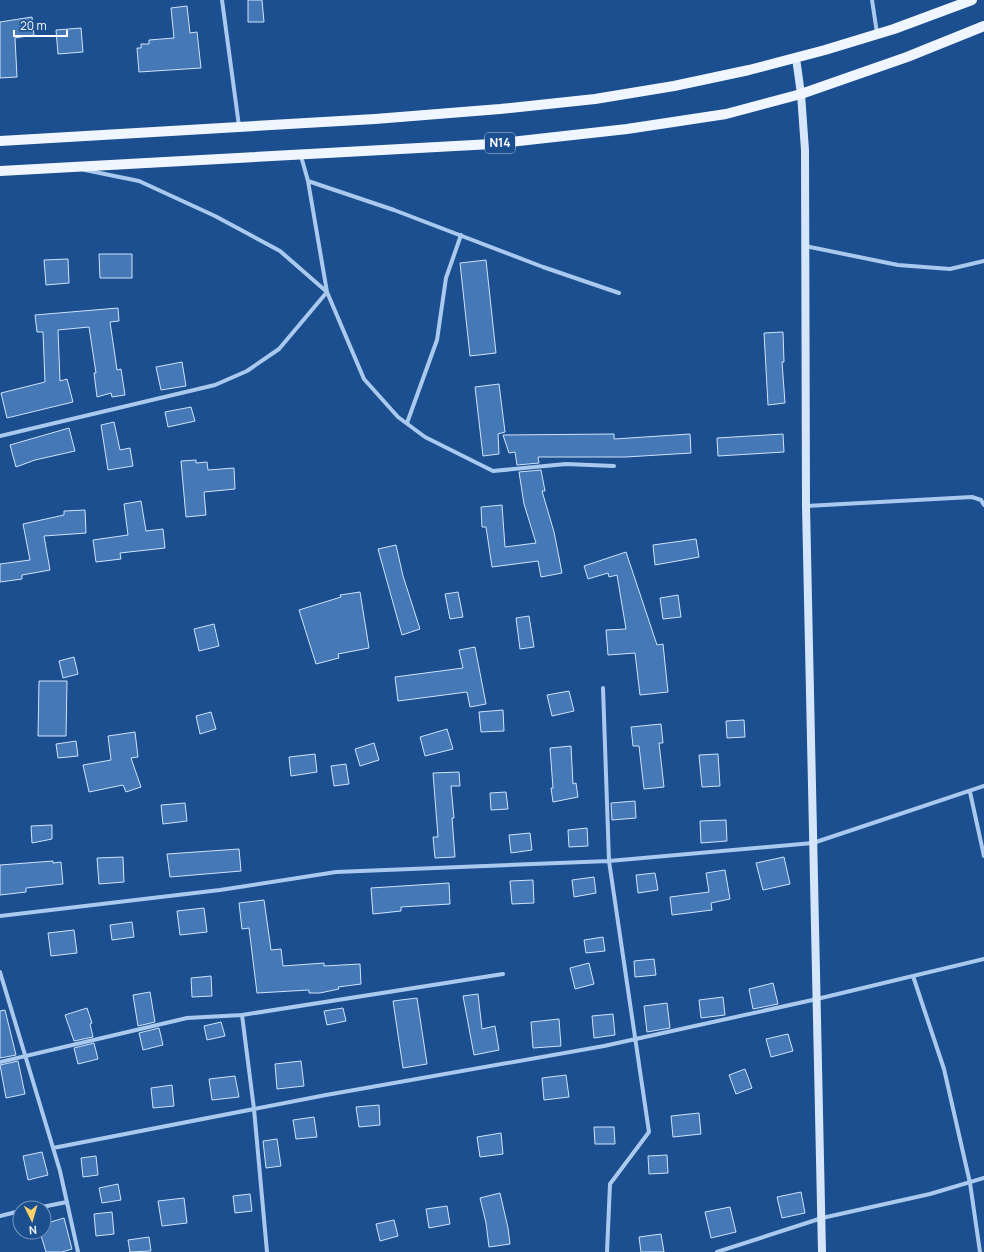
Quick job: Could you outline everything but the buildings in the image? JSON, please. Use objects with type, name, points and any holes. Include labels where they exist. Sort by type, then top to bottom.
[{"type":"main road","points":[[0,141],[375,119],[500,109],[595,99],[674,86],[796,58],[877,34],[972,0]]},
{"type":"main road","name":"N14","points":[[0,171],[492,144],[627,129],[726,114],[801,94],[907,57],[984,26]]},
{"type":"street","points":[[222,0],[239,126]]},
{"type":"street","points":[[872,0],[877,34]]},
{"type":"street","points":[[796,58],[801,94],[805,150],[806,506],[822,1252]]},
{"type":"street","points":[[301,155],[308,181],[327,292],[364,379],[407,423],[425,437],[493,471],[566,464],[614,466]]},
{"type":"street","points":[[69,167],[139,181],[215,216],[280,251],[327,292]]},
{"type":"street","points":[[308,181],[394,210],[543,267],[619,293]]},
{"type":"street","points":[[407,423],[437,340],[446,278],[461,235]]},
{"type":"street","points":[[805,246],[898,265],[920,267],[950,269],[984,261]]},
{"type":"street","points":[[0,436],[215,385],[247,371],[279,350],[327,292]]},
{"type":"street","points":[[806,506],[972,496],[981,500],[984,505]]},
{"type":"street","points":[[603,688],[608,861],[648,1132],[610,1184],[607,1252]]},
{"type":"street","points":[[0,916],[220,890],[336,872],[608,861],[814,843],[970,792],[984,786]]},
{"type":"street","points":[[970,792],[984,856]]},
{"type":"street","points":[[53,1148],[634,1040],[817,999],[984,959]]},
{"type":"street","points":[[0,972],[53,1148],[78,1252]]},
{"type":"street","points":[[0,1062],[187,1018],[242,1015],[503,974]]},
{"type":"street","points":[[913,976],[944,1070],[970,1182],[980,1252]]},
{"type":"street","points":[[242,1015],[254,1110],[267,1252]]},
{"type":"street","points":[[717,1252],[822,1218],[930,1194],[984,1178]]},
{"type":"street","points":[[52,1205],[67,1202]]},
{"type":"street","points":[[0,1216],[12,1213]]}]
